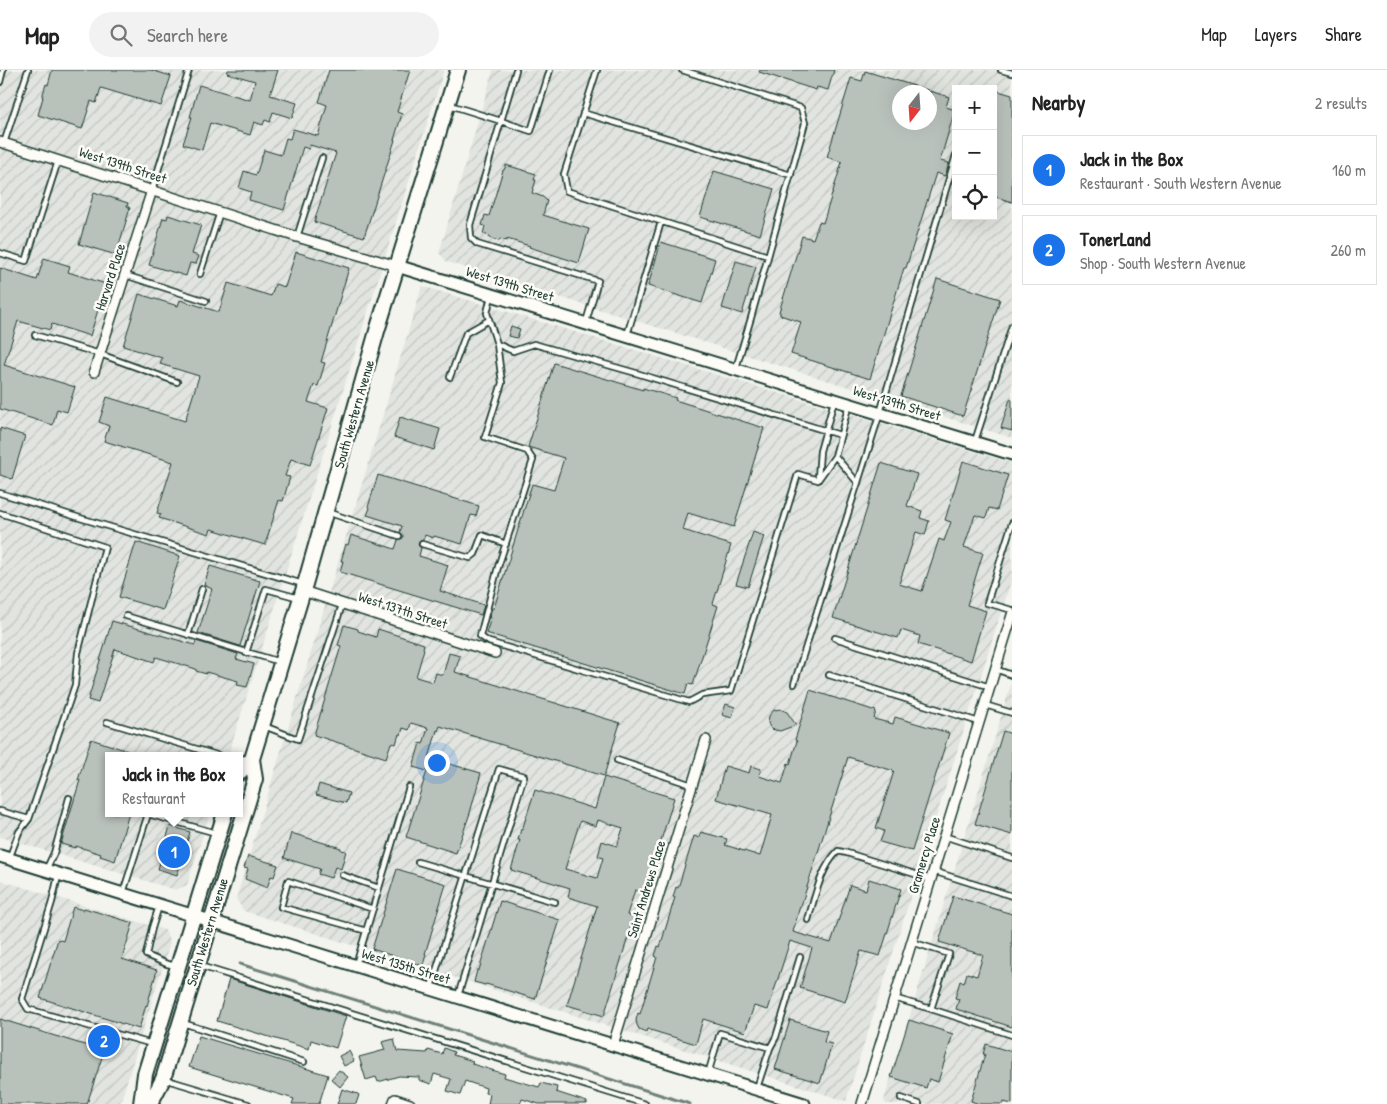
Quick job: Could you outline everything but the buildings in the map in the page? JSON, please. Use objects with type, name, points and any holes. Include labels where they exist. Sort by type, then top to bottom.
[{"type":"main road","name":"South Western Avenue","points":[[243,817],[255,779],[245,758],[262,725],[458,70]]},
{"type":"main road","name":"South Western Avenue","points":[[141,1104],[145,1074],[224,817]]},
{"type":"main road","name":"South Western Avenue","points":[[150,1104],[163,1078],[243,817]]},
{"type":"street","name":"West 139th Street","points":[[2,143],[298,237],[492,294],[1012,454]]},
{"type":"street","name":"Harvard Place","points":[[94,372],[152,190]]},
{"type":"street","name":"West 137th Street","points":[[303,592],[495,653]]},
{"type":"street","name":"Gramercy Place","points":[[862,1104],[1012,614]]},
{"type":"street","name":"Saint Andrews Place","points":[[613,1045],[706,740]]},
{"type":"street","name":"West 135th Street","points":[[5,858],[804,1104]]},
{"type":"street","points":[[394,1102],[410,1104]]},
{"type":"lane","points":[[0,82],[4,70]]},
{"type":"lane","points":[[2,143],[28,70]]},
{"type":"lane","points":[[152,190],[189,70]]},
{"type":"lane","points":[[516,70],[470,225],[471,238],[477,244],[598,281],[586,323]]},
{"type":"lane","points":[[447,104],[531,131],[550,70]]},
{"type":"lane","points":[[597,70],[564,174],[567,191],[768,256]]},
{"type":"lane","points":[[682,70],[801,108],[805,123],[736,369]]},
{"type":"lane","points":[[1001,70],[1012,73]]},
{"type":"lane","points":[[583,113],[790,175]]},
{"type":"lane","points":[[298,237],[322,158]]},
{"type":"lane","points":[[0,253],[26,260],[58,160]]},
{"type":"lane","points":[[794,684],[880,413],[952,169]]},
{"type":"lane","points":[[200,274],[220,212]]},
{"type":"lane","points":[[627,336],[662,222]]},
{"type":"lane","points":[[125,274],[206,301]]},
{"type":"lane","points":[[492,294],[487,314],[497,344],[502,383],[484,437],[527,451],[533,460],[498,567],[480,636],[489,642],[689,702],[702,695],[731,691],[798,474],[818,480]]},
{"type":"lane","points":[[450,377],[466,333],[489,320]]},
{"type":"lane","points":[[975,442],[1012,326]]},
{"type":"lane","points":[[35,335],[100,354],[177,382]]},
{"type":"lane","points":[[497,344],[513,351],[534,344],[840,435]]},
{"type":"lane","points":[[818,480],[820,451],[835,399]]},
{"type":"lane","points":[[818,480],[835,456],[849,404]]},
{"type":"lane","points":[[835,456],[858,482]]},
{"type":"lane","points":[[0,493],[303,592]]},
{"type":"lane","points":[[326,512],[399,536]]},
{"type":"lane","points":[[0,513],[105,547],[78,653],[75,685],[29,819],[19,832],[5,858]]},
{"type":"lane","points":[[1012,523],[1009,543],[988,603],[1012,610]]},
{"type":"lane","points":[[422,544],[470,558],[475,554],[482,535],[506,544]]},
{"type":"lane","points":[[188,635],[202,589]]},
{"type":"lane","points":[[246,652],[266,589],[303,592]]},
{"type":"lane","points":[[262,725],[298,740],[342,605]]},
{"type":"lane","points":[[126,616],[281,662]]},
{"type":"lane","points":[[835,638],[990,687]]},
{"type":"lane","points":[[995,669],[1012,675]]},
{"type":"lane","points":[[829,675],[979,722]]},
{"type":"lane","points":[[984,705],[1012,713]]},
{"type":"lane","points":[[107,722],[207,752]]},
{"type":"lane","points":[[617,760],[692,785]]},
{"type":"lane","points":[[430,989],[499,769],[524,776],[458,998]]},
{"type":"lane","points":[[356,966],[409,787]]},
{"type":"lane","points":[[46,871],[54,853],[69,798]]},
{"type":"lane","points":[[0,811],[29,819]]},
{"type":"lane","points":[[123,895],[147,817]]},
{"type":"lane","points":[[159,817],[219,834]]},
{"type":"lane","points":[[944,836],[1012,858]]},
{"type":"lane","points":[[808,920],[820,881],[831,859],[838,851],[1012,896]]},
{"type":"lane","points":[[418,862],[555,902]]},
{"type":"lane","points":[[58,875],[52,902],[22,999],[28,1009],[154,1045]]},
{"type":"lane","points":[[342,875],[380,888]]},
{"type":"lane","points":[[367,931],[281,907],[288,881],[373,909]]},
{"type":"lane","points":[[159,906],[146,955],[167,964],[178,966]]},
{"type":"lane","points":[[912,941],[949,954],[931,1010]]},
{"type":"lane","points":[[757,1090],[770,1048],[776,1037],[800,957]]},
{"type":"lane","points":[[197,966],[645,1104]]},
{"type":"lane","points":[[894,998],[1012,1035]]},
{"type":"lane","points":[[180,1022],[304,1062]]},
{"type":"lane","points":[[708,1074],[720,1033],[770,1048]]},
{"type":"lane","points":[[163,1078],[248,1104]]},
{"type":"lane","points":[[901,1098],[919,1104]]},
{"type":"shaded area","points":[[0,70],[444,70],[229,752],[105,752],[105,817],[209,817],[187,885],[176,890],[0,837]]},
{"type":"shaded area","points":[[493,70],[1012,70],[1012,438],[447,262],[439,253]]},
{"type":"shaded area","points":[[422,286],[1012,463],[1012,578],[846,1101],[244,911],[236,899]]},
{"type":"shaded area","points":[[1012,681],[1012,1104],[886,1104],[884,1100]]},
{"type":"shaded area","points":[[0,880],[165,930],[170,943],[120,1104],[0,1104]]},
{"type":"waterway","points":[[240,964],[690,1104]]},
{"type":"place","name":"Jack in the Box","points":[[174,852]]},
{"type":"place","name":"TonerLand","points":[[104,1041]]}]
